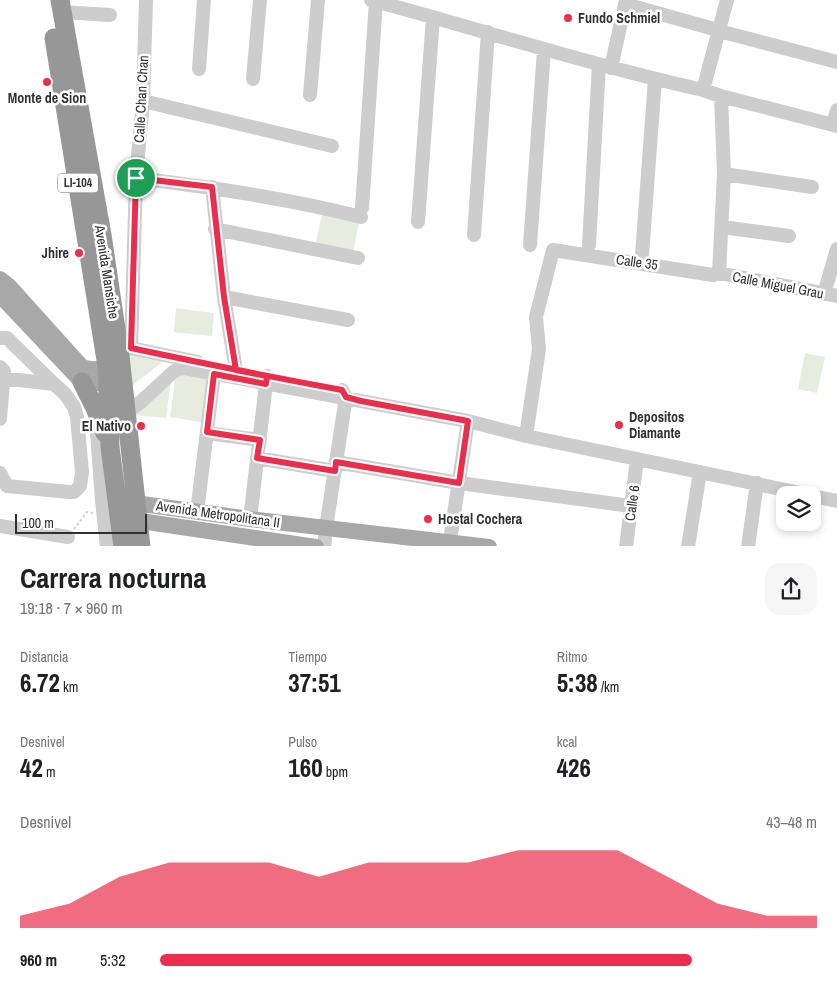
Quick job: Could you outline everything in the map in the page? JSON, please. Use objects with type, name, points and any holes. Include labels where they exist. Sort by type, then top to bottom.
[{"type":"highway","name":"Avenida Mansiche","points":[[47,0],[73,113],[126,413],[131,514],[123,546]]},
{"type":"highway","name":"Avenida Mansiche","points":[[61,6],[73,113]]},
{"type":"highway","name":"Avenida Mansiche","points":[[118,365],[110,447],[141,546]]},
{"type":"highway","points":[[82,382],[95,408],[110,447]]},
{"type":"main road","points":[[2,291],[82,368],[96,370],[118,365]]},
{"type":"main road","points":[[2,291],[82,382],[100,383],[118,365]]},
{"type":"main road","name":"Avenida Metropolitana II","points":[[131,514],[197,512],[449,544],[489,546]]},
{"type":"main road","name":"Avenida Metropolitana II","points":[[131,514],[316,546]]},
{"type":"street","name":"Calle Chan Chan","points":[[118,365],[143,100],[146,0]]},
{"type":"street","points":[[198,69],[204,0]]},
{"type":"street","points":[[253,79],[260,0]]},
{"type":"street","points":[[310,95],[318,0]]},
{"type":"street","points":[[136,178],[212,187],[361,213],[373,0],[488,32],[544,50],[835,126],[837,110]]},
{"type":"street","points":[[703,90],[717,30],[727,0]]},
{"type":"street","points":[[589,245],[605,66],[626,2],[717,30],[837,62]]},
{"type":"street","points":[[61,6],[110,16]]},
{"type":"street","points":[[418,222],[433,17]]},
{"type":"street","points":[[474,235],[488,32]]},
{"type":"street","points":[[530,245],[544,50]]},
{"type":"street","points":[[642,255],[655,79]]},
{"type":"street","points":[[719,273],[724,174],[721,96]]},
{"type":"street","points":[[143,100],[332,146]]},
{"type":"street","points":[[724,174],[812,187]]},
{"type":"street","points":[[212,187],[215,229],[236,370]]},
{"type":"street","points":[[722,227],[789,236]]},
{"type":"street","points":[[215,229],[358,258]]},
{"type":"street","points":[[830,295],[837,249]]},
{"type":"street","name":"Calle 35","points":[[526,436],[540,349],[536,317],[554,250],[713,275],[719,273]]},
{"type":"street","name":"Calle Miguel Grau","points":[[719,273],[830,295]]},
{"type":"street","points":[[224,297],[348,320]]},
{"type":"street","points":[[0,338],[7,338],[65,394],[74,407],[77,417],[82,472],[80,486],[74,492],[7,486],[0,473]]},
{"type":"street","points":[[118,365],[236,370],[266,380]]},
{"type":"street","points":[[126,413],[178,369],[184,368],[214,374],[266,380],[776,487]]},
{"type":"street","points":[[0,419],[1,374],[54,384]]},
{"type":"street","points":[[197,512],[214,374]]},
{"type":"street","points":[[250,519],[266,380]]},
{"type":"street","points":[[324,546],[346,397]]},
{"type":"street","points":[[95,408],[107,546]]},
{"type":"street","points":[[449,544],[468,421]]},
{"type":"street","points":[[207,432],[260,440]]},
{"type":"street","points":[[257,458],[336,466],[631,506]]},
{"type":"street","name":"Calle 6","points":[[626,546],[637,459]]},
{"type":"street","points":[[688,546],[700,472]]},
{"type":"street","points":[[748,546],[757,483]]},
{"type":"street","points":[[821,497],[837,501]]},
{"type":"street","points":[[0,526],[68,537]]},
{"type":"green space","points":[[322,214],[359,222],[353,254],[315,246]]},
{"type":"green space","points":[[176,308],[214,313],[212,336],[174,332]]},
{"type":"green space","points":[[805,353],[825,357],[817,393],[798,389]]},
{"type":"green space","points":[[125,354],[165,360],[128,389]]},
{"type":"green space","points":[[172,371],[166,418],[133,415],[131,400],[163,374]]},
{"type":"green space","points":[[176,372],[211,376],[206,423],[170,417]]},
{"type":"place","name":"Fundo Schmiel","points":[[568,18]]},
{"type":"place","name":"Monte de Sion","points":[[47,82]]},
{"type":"place","name":"Jhire","points":[[79,253]]},
{"type":"place","name":"Depositos Diamante","points":[[619,425]]},
{"type":"place","name":"El Nativo","points":[[141,426]]},
{"type":"place","name":"Hostal Cochera","points":[[428,519]]},
{"type":"route","points":[[136,178],[130,329],[131,348],[236,370],[342,390],[346,397],[361,401],[468,421],[459,483],[336,462],[335,471],[257,458],[260,440],[207,432],[214,374],[266,384],[267,376],[236,370],[215,229],[212,187],[136,178]]}]
